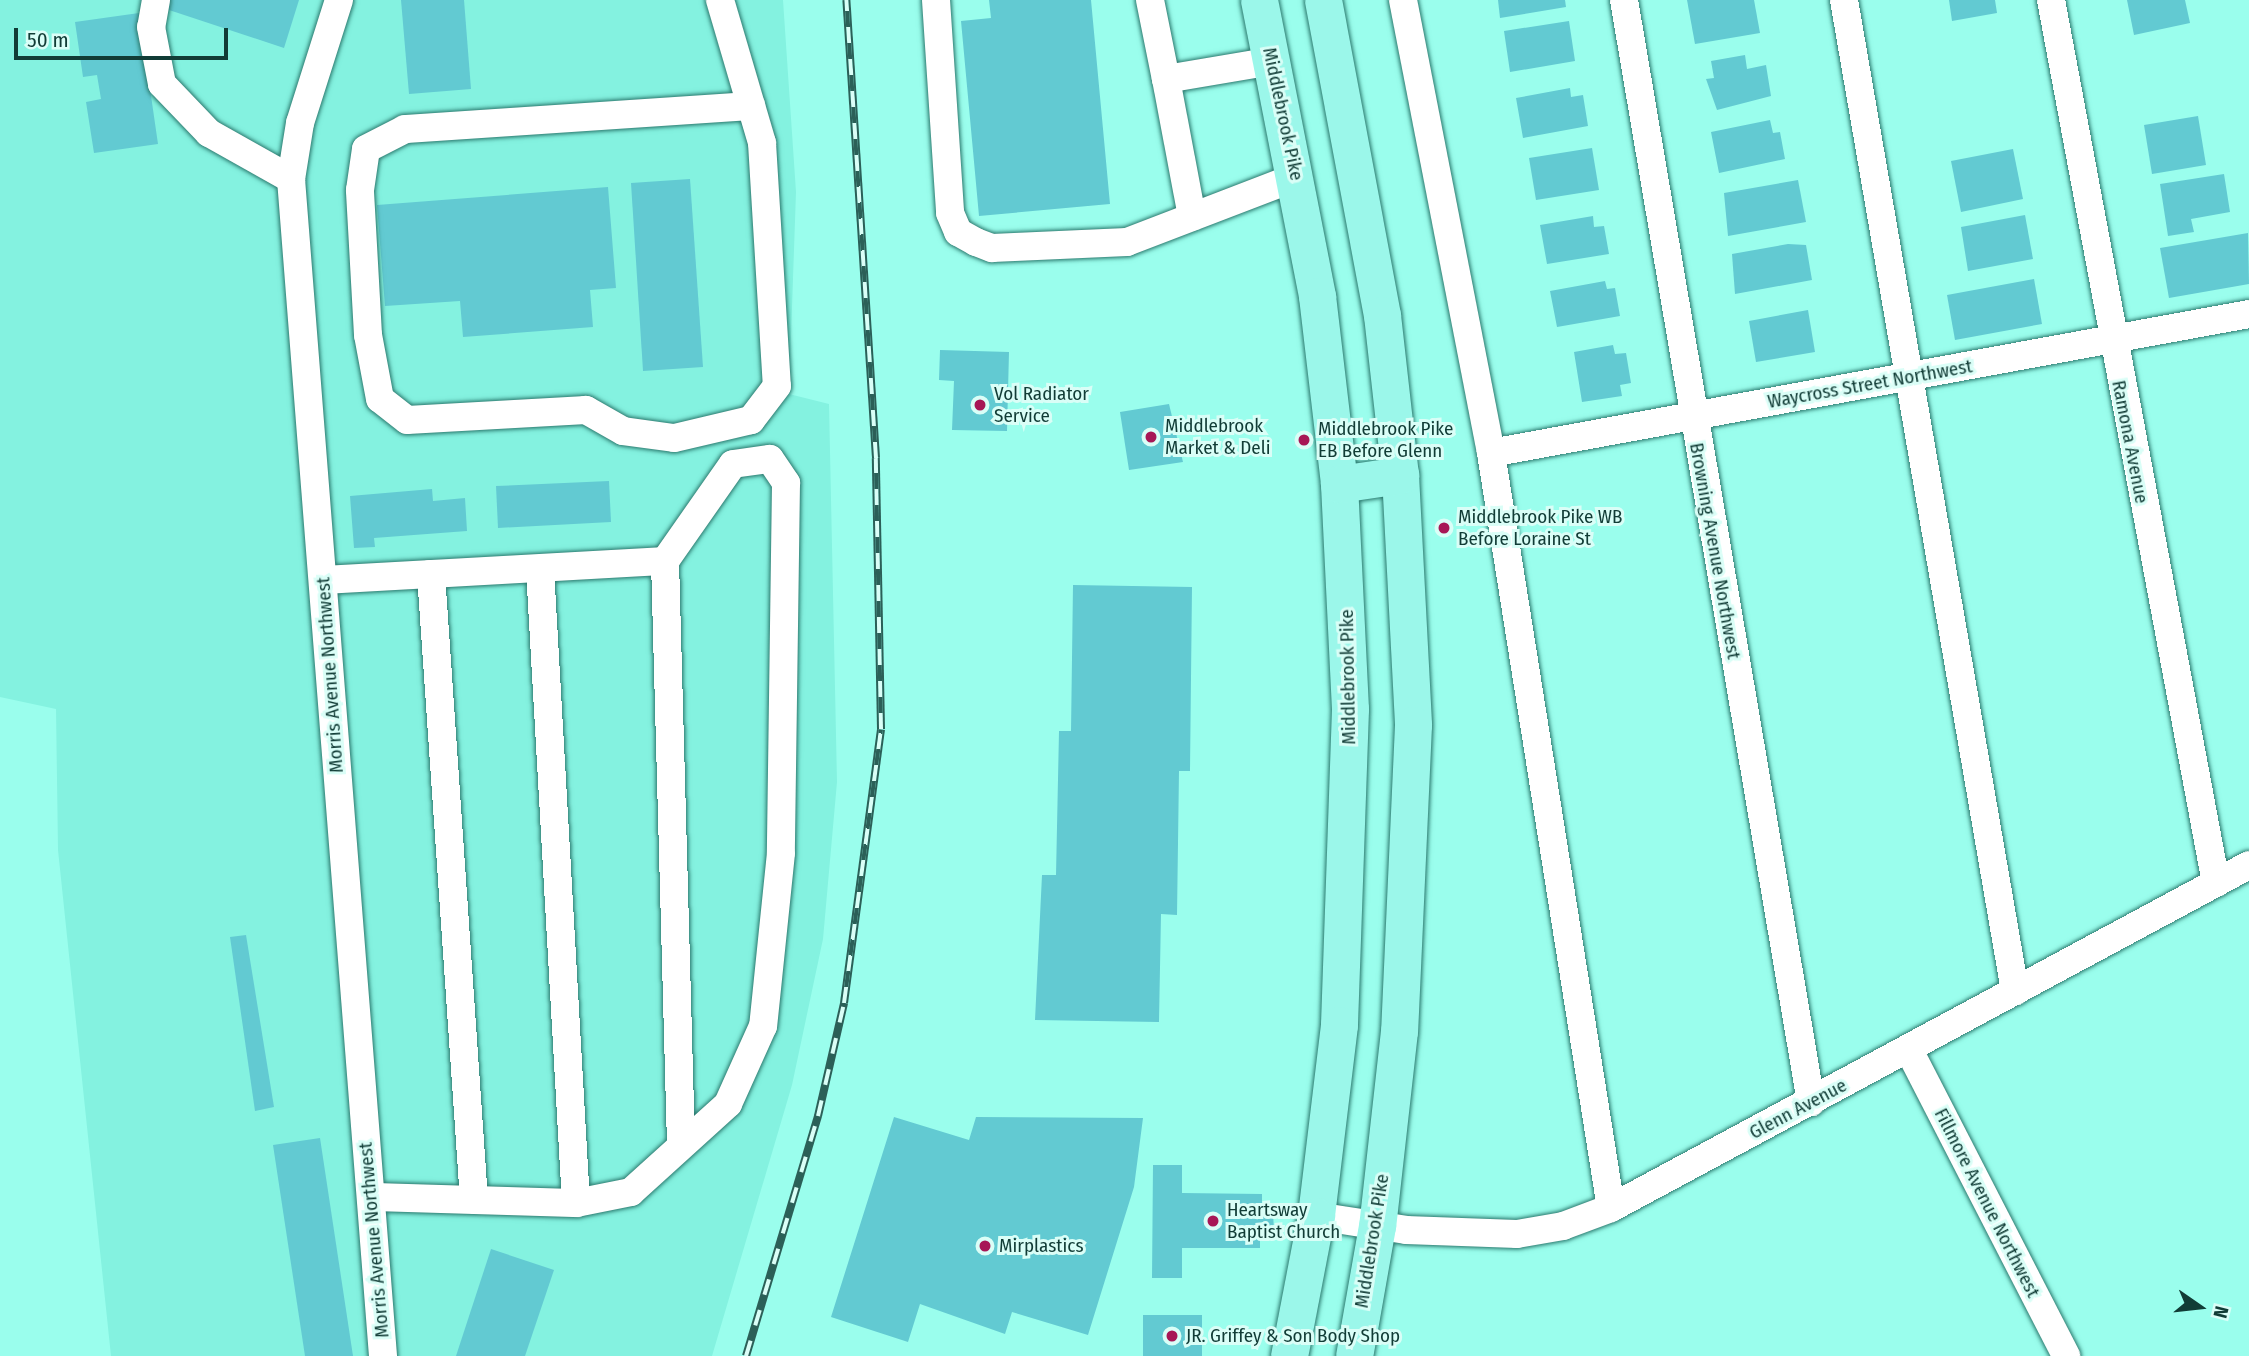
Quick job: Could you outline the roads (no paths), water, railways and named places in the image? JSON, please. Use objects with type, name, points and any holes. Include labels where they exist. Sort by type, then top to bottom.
[{"type":"main road","name":"Middlebrook Pike","points":[[1259,0],[1296,177],[1339,484],[1349,816],[1339,1025],[1316,1216],[1289,1356]]},
{"type":"main road","name":"Middlebrook Pike","points":[[1323,0],[1357,154],[1400,475],[1413,725],[1399,1031],[1377,1226],[1354,1356]]},
{"type":"main road","points":[[1339,484],[1400,475]]},
{"type":"street","points":[[156,0],[151,27],[162,84],[209,132],[292,179]]},
{"type":"street","name":"Morris Avenue Northwest","points":[[339,0],[300,123],[292,179],[383,1356]]},
{"type":"street","points":[[720,0],[762,143],[777,386],[751,420],[674,438],[623,431],[586,410],[407,420],[380,399],[368,335],[362,229],[366,149],[405,129],[751,106]]},
{"type":"street","points":[[936,0],[950,213],[958,232],[992,248],[1127,242],[1296,177]]},
{"type":"street","points":[[1150,0],[1192,217]]},
{"type":"street","points":[[1403,0],[1491,453],[1611,1208]]},
{"type":"street","name":"Browning Avenue Northwest","points":[[1624,0],[1691,417],[1811,1102]]},
{"type":"street","points":[[1844,0],[1907,378],[2015,991]]},
{"type":"street","name":"Ramona Avenue","points":[[2051,0],[2110,340],[2216,883]]},
{"type":"street","points":[[1166,79],[1272,61]]},
{"type":"street","name":"Waycross Street Northwest","points":[[1491,453],[2249,314]]},
{"type":"street","points":[[372,1197],[576,1203],[631,1192],[728,1104],[763,1026],[781,853],[786,483],[770,459],[733,464],[665,561],[681,1144]]},
{"type":"street","points":[[324,580],[665,561]]},
{"type":"street","points":[[540,569],[576,1203]]},
{"type":"street","points":[[431,574],[474,1200]]},
{"type":"street","name":"Glenn Avenue","points":[[1316,1216],[1377,1226],[1517,1234],[1611,1208],[2249,865]]},
{"type":"street","name":"Fillmore Avenue Northwest","points":[[1909,1050],[2066,1356]]},
{"type":"railway","points":[[746,1356],[818,1116],[844,1003],[881,729],[876,458],[846,0]]},
{"type":"place","name":"Vol Radiator Service","points":[[980,405]]},
{"type":"place","name":"Middlebrook Market & Deli","points":[[1151,437]]},
{"type":"place","name":"Middlebrook Pike EB Before Glenn","points":[[1304,440]]},
{"type":"place","name":"Middlebrook Pike WB Before Loraine St","points":[[1444,528]]},
{"type":"place","name":"Heartsway Baptist Church","points":[[1213,1221]]},
{"type":"place","name":"Mirplastics","points":[[985,1246]]},
{"type":"place","name":"JR. Griffey & Son Body Shop","points":[[1172,1336]]}]
